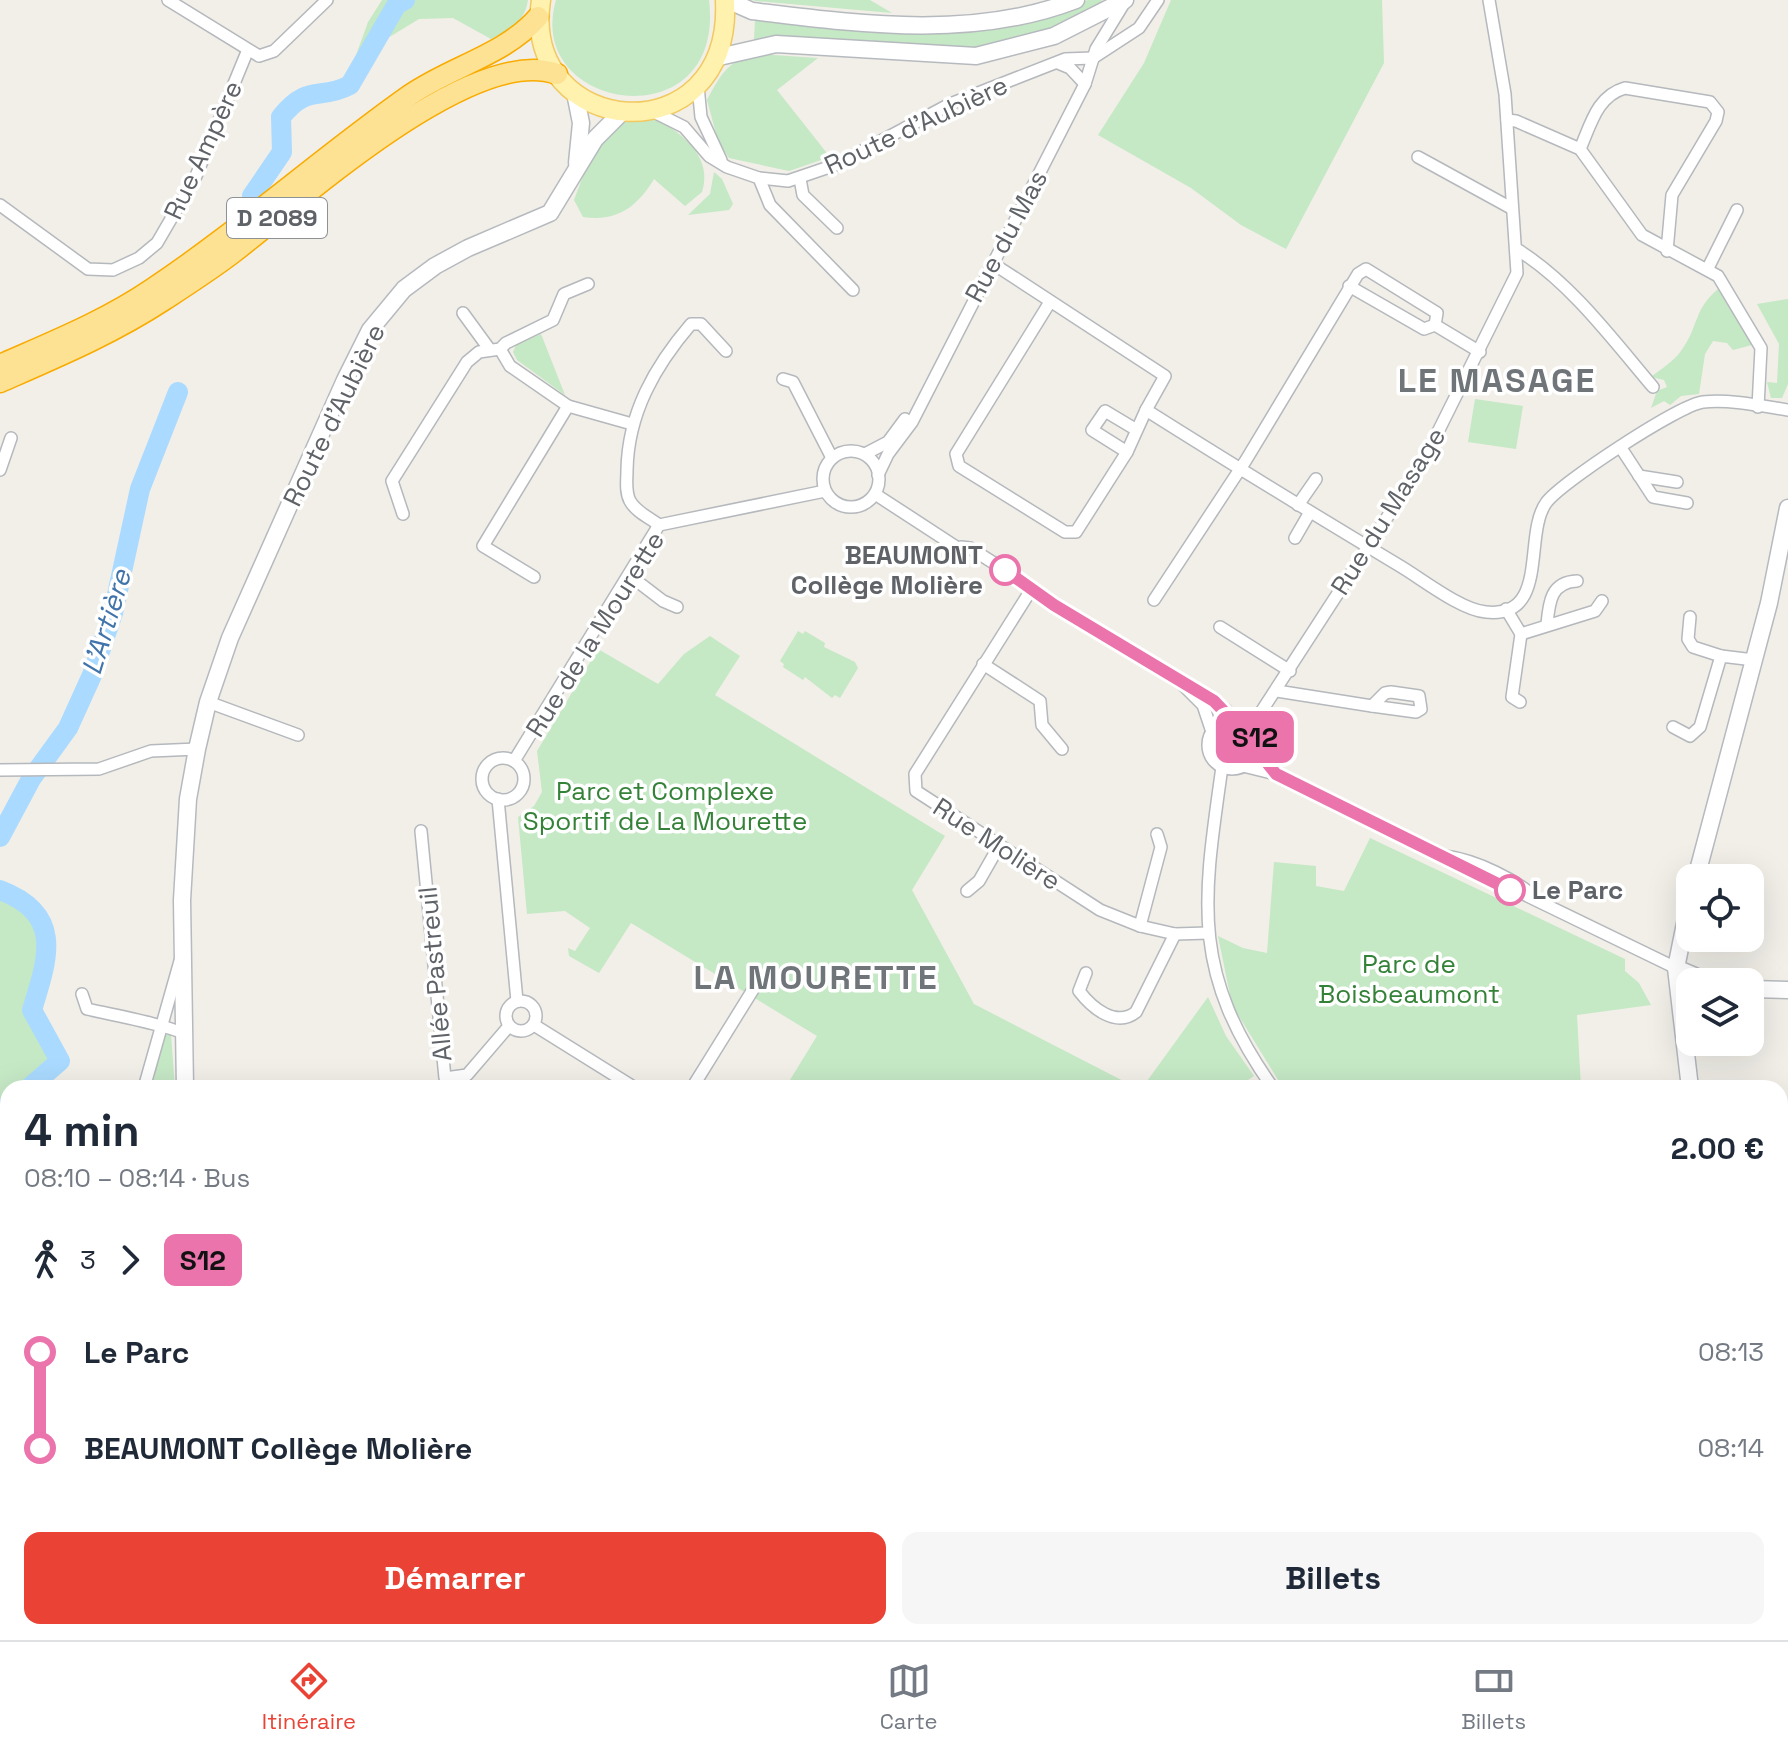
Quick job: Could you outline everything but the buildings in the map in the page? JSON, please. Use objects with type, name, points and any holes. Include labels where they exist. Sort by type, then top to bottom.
[{"type":"highway","name":"D 2089","points":[[0,365],[84,328],[150,291],[411,94],[467,62],[508,45],[539,8]]},
{"type":"highway","name":"D 2089","points":[[0,382],[95,341],[163,301],[230,255],[377,140],[424,108],[515,72],[535,69],[557,74]]},
{"type":"main road","points":[[539,8],[543,47],[557,74],[575,93],[597,106],[622,112],[652,111],[677,102],[698,86],[719,57],[726,29],[726,0],[752,11],[919,26],[979,24],[1026,16],[1076,0]]},
{"type":"main road","points":[[719,57],[748,47],[776,44],[976,56],[1054,36],[1125,0]]},
{"type":"main road","name":"Route d'Aubière","points":[[575,93],[581,123],[577,168]]},
{"type":"main road","name":"Route d'Aubière","points":[[185,1080],[183,953],[186,817],[208,702],[230,638],[370,330],[404,289],[435,266],[550,213],[595,139],[622,112]]},
{"type":"main road","points":[[1700,864],[1754,660],[1788,508]]},
{"type":"main road","points":[[1676,968],[1679,952]]},
{"type":"main road","points":[[1764,989],[1788,990]]},
{"type":"main road","points":[[1686,1056],[1689,1080]]},
{"type":"street","points":[[168,0],[183,6],[247,52],[259,56],[274,51],[327,0]]},
{"type":"street","name":"Rue du Mas","points":[[878,475],[888,454],[912,422],[1085,84],[1093,58],[1125,0]]},
{"type":"street","points":[[1093,58],[1139,28],[1158,0]]},
{"type":"street","name":"Rue du Masage","points":[[1250,729],[1423,462],[1517,273],[1518,250],[1511,208],[1507,120],[1489,0]]},
{"type":"street","name":"Rue Ampère","points":[[0,205],[88,269],[113,270],[139,258],[157,243],[196,176],[247,52]]},
{"type":"street","name":"Route d'Aubière","points":[[652,111],[684,127],[709,156],[727,167],[759,178],[800,179],[838,164],[950,104],[1058,63],[1074,58],[1093,58]]},
{"type":"street","points":[[1058,63],[1070,68],[1085,84]]},
{"type":"street","points":[[698,86],[701,117],[715,151],[727,167]]},
{"type":"street","points":[[1580,149],[1602,100],[1613,92],[1625,88],[1702,98],[1710,102],[1718,112],[1716,121],[1672,195],[1667,251]]},
{"type":"street","points":[[1507,120],[1580,149],[1642,235],[1667,251],[1708,268],[1727,287],[1761,348],[1758,407]]},
{"type":"street","points":[[1418,157],[1511,208]]},
{"type":"street","points":[[759,178],[770,205],[853,290]]},
{"type":"street","points":[[800,179],[803,195],[837,228]]},
{"type":"street","points":[[1708,268],[1737,210]]},
{"type":"street","points":[[1518,250],[1539,263],[1609,335],[1653,387]]},
{"type":"street","points":[[992,263],[1165,376],[1135,429],[1127,452],[1076,532],[1070,533],[959,466],[956,454],[1050,302]]},
{"type":"street","points":[[1154,600],[1349,286],[1366,269],[1437,313],[1435,325]]},
{"type":"street","points":[[403,514],[392,481],[467,362],[479,352],[495,349],[553,320],[564,294],[588,284]]},
{"type":"street","points":[[1349,286],[1424,329],[1435,325]]},
{"type":"street","points":[[1394,310],[1405,293]]},
{"type":"street","points":[[463,313],[510,366],[568,406],[632,424]]},
{"type":"street","points":[[659,525],[630,502],[627,491],[632,424],[660,364],[691,324],[701,324],[726,351]]},
{"type":"street","points":[[1435,325],[1480,352]]},
{"type":"street","points":[[783,379],[793,382],[832,458]]},
{"type":"street","points":[[1146,410],[1366,546],[1476,610],[1493,612],[1515,606],[1528,590],[1539,517],[1544,505],[1561,488],[1694,404],[1715,402],[1788,410]]},
{"type":"street","points":[[534,577],[483,546],[568,406]]},
{"type":"street","name":"Rue du Mas","points":[[865,454],[888,442],[915,411]]},
{"type":"street","points":[[1127,452],[1092,430],[1105,411],[1135,429]]},
{"type":"street","points":[[0,470],[11,438]]},
{"type":"street","points":[[1621,448],[1653,497],[1687,503]]},
{"type":"street","points":[[847,451],[865,454],[873,462],[878,475],[875,494],[864,504],[850,507],[835,503],[825,491],[823,477],[832,458],[847,451]]},
{"type":"street","points":[[1639,476],[1677,482]]},
{"type":"street","points":[[1298,505],[1316,479]]},
{"type":"street","name":"Rue de la Mourette","points":[[514,761],[659,525],[825,491]]},
{"type":"street","points":[[875,494],[1016,585],[1027,588],[1214,701],[1233,721],[1250,729],[1256,749],[1276,774]]},
{"type":"street","points":[[1295,538],[1310,512]]},
{"type":"street","points":[[629,575],[663,601],[677,607]]},
{"type":"street","points":[[1547,624],[1552,595],[1562,584],[1577,581]]},
{"type":"street","name":"Rue Molière","points":[[1027,588],[915,774],[916,791],[1100,910],[1140,926],[1175,934],[1208,933]]},
{"type":"street","points":[[1521,634],[1595,611],[1602,601]]},
{"type":"street","points":[[1506,609],[1521,634],[1512,697],[1520,702]]},
{"type":"street","points":[[1690,617],[1688,639],[1693,647],[1721,656],[1754,660]]},
{"type":"street","points":[[1220,627],[1290,671]]},
{"type":"street","points":[[1673,727],[1690,736],[1700,727],[1721,656]]},
{"type":"street","points":[[983,664],[1040,701],[1046,733],[1062,749]]},
{"type":"street","points":[[1182,684],[1203,705],[1212,732],[1209,751],[1222,767],[1207,911],[1218,988],[1242,1045],[1267,1080]]},
{"type":"street","points":[[1277,691],[1372,706]]},
{"type":"street","points":[[208,702],[298,735]]},
{"type":"street","points":[[1212,732],[1233,721]]},
{"type":"street","points":[[0,770],[99,769],[151,751],[197,749]]},
{"type":"street","points":[[1243,766],[1256,749]]},
{"type":"street","points":[[498,799],[515,796],[523,786],[524,775],[514,761],[493,760],[483,773],[484,786],[498,799],[517,1001]]},
{"type":"street","points":[[1222,767],[1243,766],[1276,774],[1445,856],[1456,865],[1543,903],[1676,968]]},
{"type":"street","name":"Allée Pastreuil","points":[[421,831],[445,1078],[467,1075],[509,1026]]},
{"type":"street","points":[[1140,926],[1161,847],[1157,834]]},
{"type":"street","points":[[967,891],[979,881],[999,846]]},
{"type":"street","points":[[1086,973],[1079,991],[1089,1005],[1117,1019],[1127,1019],[1136,1012],[1175,934]]},
{"type":"street","points":[[146,1080],[183,953]]},
{"type":"street","points":[[697,1080],[759,980]]},
{"type":"street","points":[[82,994],[87,1009],[179,1029],[185,1036]]},
{"type":"street","points":[[517,1001],[533,1007],[536,1015],[534,1025],[522,1032],[509,1026],[506,1012],[517,1001]]},
{"type":"street","points":[[534,1025],[622,1080]]},
{"type":"street","points":[[467,1075],[468,1080]]},
{"type":"green space","points":[[382,0],[528,0],[520,20],[491,39],[453,18],[419,19],[355,58],[368,22]]},
{"type":"green space","points":[[556,0],[709,0],[706,45],[688,76],[659,92],[626,96],[594,87],[568,68],[554,38]]},
{"type":"green space","points":[[870,0],[892,13],[755,1]]},
{"type":"green space","points":[[1088,0],[1102,0],[1100,9],[1049,33],[965,51],[754,40],[755,18],[865,28],[1066,9]]},
{"type":"green space","points":[[1171,0],[1382,0],[1384,63],[1286,249],[1241,225],[1191,188],[1098,135],[1144,63]]},
{"type":"green space","points":[[758,54],[818,58],[777,90],[830,157],[789,171],[729,158],[718,141],[707,100],[732,64]]},
{"type":"green space","points":[[658,120],[678,133],[694,149],[704,169],[702,192],[685,206],[654,179],[633,205],[616,215],[583,217],[574,200],[595,144],[622,121]]},
{"type":"green space","points":[[714,172],[722,179],[733,204],[729,210],[688,215],[710,194]]},
{"type":"green space","points":[[1718,289],[1752,345],[1733,350],[1727,343],[1713,341],[1705,354],[1699,394],[1681,396],[1670,405],[1664,401],[1651,408],[1657,391],[1667,387],[1664,380],[1651,377],[1681,351],[1704,304]]},
{"type":"green space","points":[[1788,299],[1788,384],[1782,398],[1771,398],[1767,382],[1777,383],[1779,344],[1757,304]]},
{"type":"green space","points":[[541,334],[565,395],[517,360],[513,352],[516,345]]},
{"type":"green space","points":[[1475,399],[1523,406],[1516,449],[1468,442]]},
{"type":"green space","points":[[798,631],[803,634],[805,631],[825,643],[824,647],[855,662],[858,668],[840,698],[835,695],[832,698],[805,677],[803,680],[783,667],[780,661]]},
{"type":"green space","name":"Parc et Complexe Sportif de La Mourette","points":[[710,636],[740,656],[715,695],[945,836],[912,890],[974,1004],[1121,1080],[790,1080],[817,1036],[631,923],[599,973],[569,956],[568,948],[575,951],[590,928],[565,911],[527,914],[518,817],[534,806],[542,792],[537,751],[598,649],[658,684],[684,654]]},
{"type":"green space","name":"Parc de Boisbeaumont","points":[[1370,838],[1625,959],[1625,971],[1639,983],[1651,1005],[1577,1015],[1581,1080],[1278,1080],[1232,1005],[1218,936],[1243,948],[1267,953],[1274,862],[1316,866],[1316,886],[1344,891]]},
{"type":"green space","points":[[0,897],[33,906],[48,955],[32,1010],[58,1065],[40,1080],[0,1080]]},
{"type":"green space","points":[[1208,997],[1226,1036],[1254,1076],[1248,1080],[1148,1080]]},
{"type":"green space","points":[[171,1034],[174,1080],[154,1080],[163,1035]]},
{"type":"waterway","name":"L'Artière","points":[[252,196],[282,152],[281,117],[307,96],[350,85],[397,4],[405,0]]},
{"type":"waterway","name":"L'Artière","points":[[0,837],[31,779],[68,728],[92,675],[113,613],[140,489],[178,392]]},
{"type":"waterway","name":"L'Artière","points":[[0,890],[20,900],[34,912],[46,940],[43,973],[32,1010],[60,1061],[38,1080]]},
{"type":"bus line","name":"S12","points":[[1005,570],[1019,579],[1023,586],[1182,684],[1195,688],[1226,710],[1233,721],[1250,729],[1256,749],[1276,774],[1510,890]]},
{"type":"place","name":"BEAUMONT Collège Molière","points":[[1005,570]]},
{"type":"place","name":"Le Parc","points":[[1510,890]]},
{"type":"district","name":"LE MASAGE","points":[[1497,380]]},
{"type":"district","name":"LA MOURETTE","points":[[816,977]]}]
